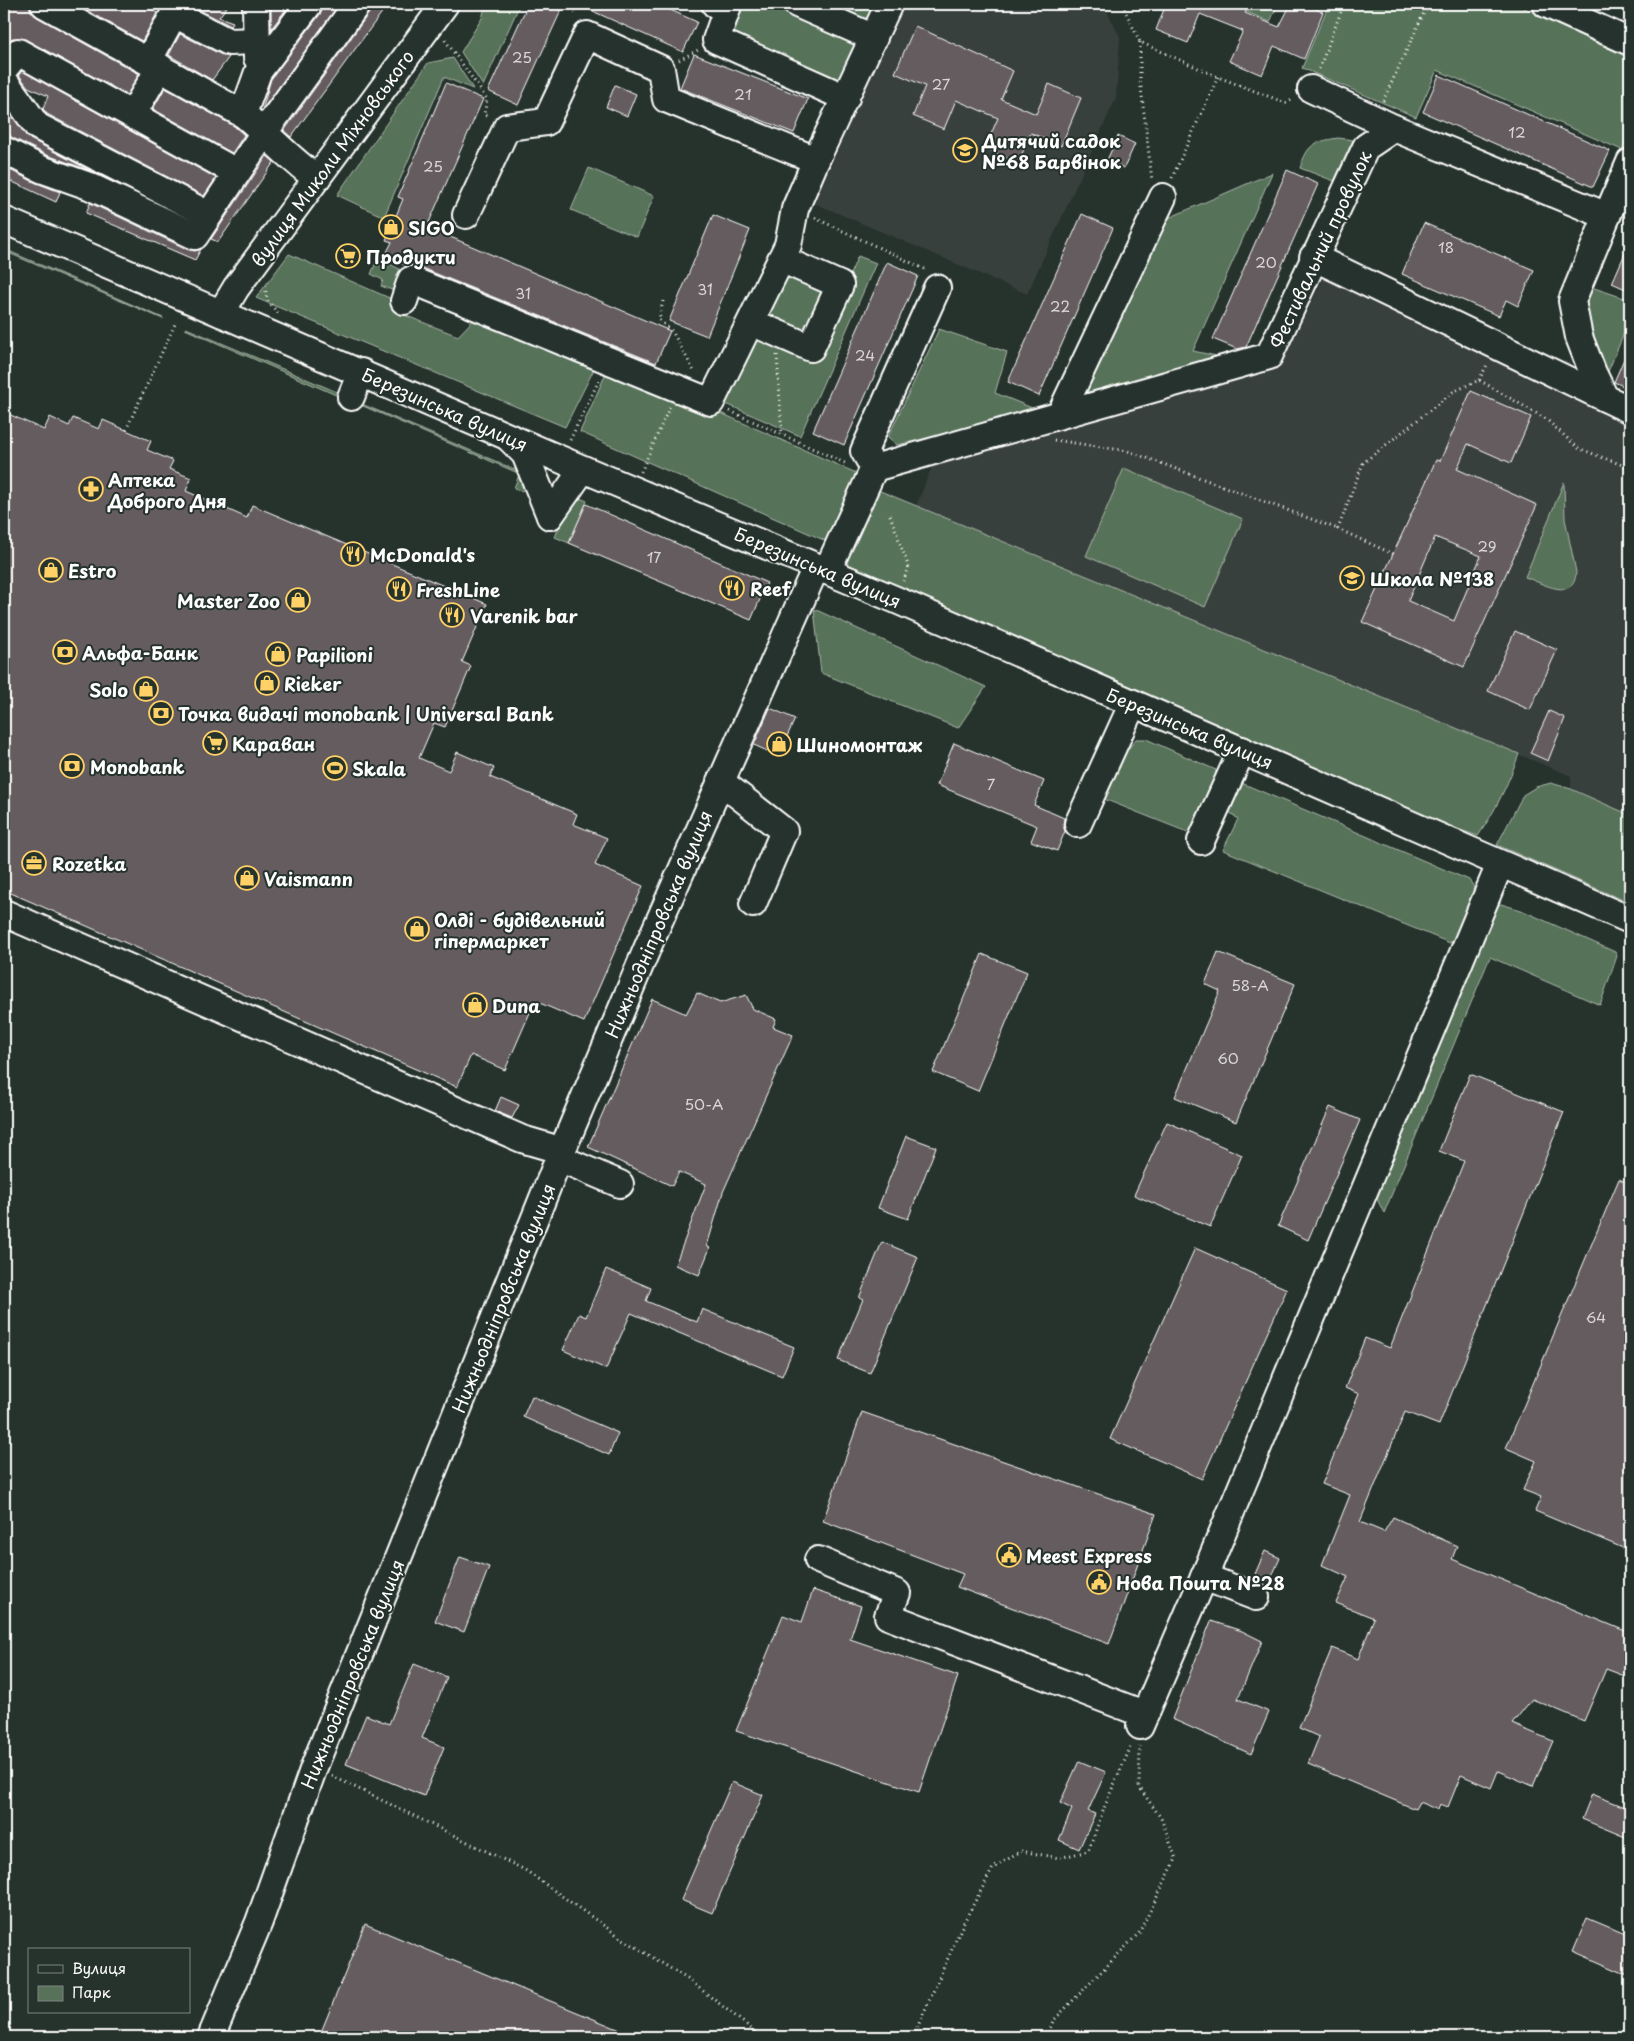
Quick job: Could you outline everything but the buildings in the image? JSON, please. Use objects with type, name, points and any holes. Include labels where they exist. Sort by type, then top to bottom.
[{"type":"street","points":[[44,4],[243,114],[265,131],[302,168],[317,178]]},
{"type":"street","points":[[256,4],[258,72]]},
{"type":"street","points":[[243,114],[258,72],[309,4]]},
{"type":"street","points":[[4,150],[41,169],[89,186],[195,236],[236,172],[357,4]]},
{"type":"street","name":"вулиця Миколи Міхновського","points":[[222,313],[236,288],[445,4]]},
{"type":"street","points":[[715,4],[727,9],[716,40],[846,98]]},
{"type":"street","points":[[797,4],[874,38]]},
{"type":"street","points":[[404,301],[411,280],[711,402],[788,245],[796,209],[816,160],[890,4]]},
{"type":"street","points":[[1546,4],[1630,42]]},
{"type":"street","points":[[132,115],[154,64],[174,9],[229,42],[257,41]]},
{"type":"street","points":[[466,215],[507,127],[546,122],[587,35],[661,69],[666,99],[816,160]]},
{"type":"street","points":[[4,69],[18,52],[236,172]]},
{"type":"street","points":[[4,80],[37,126],[209,215]]},
{"type":"street","points":[[1312,89],[1384,123],[1606,216]]},
{"type":"street","name":"Фестивальний провулок","points":[[872,471],[1269,356],[1366,147],[1384,123]]},
{"type":"street","points":[[1605,398],[1579,337],[1572,301],[1606,216],[1629,170]]},
{"type":"street","points":[[1060,415],[1163,197]]},
{"type":"street","name":"Березинська вулиця","points":[[4,220],[361,372],[508,437],[894,599],[1630,920]]},
{"type":"street","points":[[1314,257],[1630,410]]},
{"type":"street","points":[[751,322],[811,348],[840,285],[781,259]]},
{"type":"street","points":[[821,569],[872,471],[864,451],[937,288]]},
{"type":"street","points":[[351,397],[361,372]]},
{"type":"street","points":[[508,437],[525,454],[550,516],[573,464]]},
{"type":"street","name":"Нижньодніпровська вулиця","points":[[211,2037],[259,1922],[314,1767],[561,1155],[649,944],[720,781],[821,569]]},
{"type":"street","points":[[1078,824],[1133,703]]},
{"type":"street","points":[[1201,841],[1242,750]]},
{"type":"street","points":[[720,781],[784,831],[753,904]]},
{"type":"street","points":[[818,1560],[897,1593],[888,1616],[1133,1710],[1143,1720],[1500,864]]},
{"type":"street","points":[[4,913],[522,1140],[561,1155],[620,1184]]},
{"type":"street","points":[[1204,1577],[1256,1597]]},
{"type":"path","points":[[1122,4],[1140,42],[1140,79],[1150,178],[1163,197]]},
{"type":"path","points":[[1140,42],[1218,77],[1286,103],[1312,89],[1344,4]]},
{"type":"path","points":[[1384,123],[1428,4]]},
{"type":"path","points":[[443,37],[487,99],[484,115],[507,127]]},
{"type":"path","points":[[676,62],[716,40]]},
{"type":"path","points":[[1163,197],[1218,77]]},
{"type":"path","points":[[796,209],[944,278],[937,288]]},
{"type":"path","points":[[267,279],[265,290],[267,300],[278,313],[268,333]]},
{"type":"path","points":[[663,301],[659,320],[672,331],[711,402],[782,435],[872,471]]},
{"type":"path","points":[[126,430],[176,322]]},
{"type":"path","points":[[775,333],[782,435]]},
{"type":"path","points":[[573,464],[608,360]]},
{"type":"path","points":[[1341,530],[1338,529],[1363,463],[1453,392],[1479,380],[1546,419],[1578,448],[1630,468]]},
{"type":"path","points":[[634,490],[678,390]]},
{"type":"path","points":[[1050,440],[1128,451],[1341,530],[1393,554]]},
{"type":"path","points":[[890,515],[909,568],[894,599]]},
{"type":"path","points":[[913,2037],[964,1922],[993,1868],[1021,1851],[1059,1858],[1088,1851],[1108,1798],[1143,1720]]},
{"type":"path","points":[[1048,2037],[1053,2021],[1139,1933],[1176,1859],[1161,1818],[1140,1787],[1143,1720]]},
{"type":"path","points":[[314,1767],[525,1870],[620,1937],[689,1980],[762,2037]]},
{"type":"shaded area","name":"Дитячий садок №68 Барвінок","points":[[904,4],[1103,4],[1120,37],[1116,98],[1027,294],[814,203]]},
{"type":"shaded area","name":"Школа №138","points":[[1325,275],[1630,421],[1630,815],[1571,789],[1571,776],[916,506],[933,464],[1278,369]]},
{"type":"green space","points":[[486,4],[520,4],[483,86],[461,52],[482,18]]},
{"type":"green space","points":[[729,4],[777,4],[866,42],[844,91],[721,38]]},
{"type":"green space","points":[[840,4],[883,4],[874,24],[838,8]]},
{"type":"green space","points":[[1248,4],[1278,4],[1270,22],[1245,11]]},
{"type":"green space","points":[[1329,4],[1515,4],[1630,54],[1630,130],[1622,150],[1437,70],[1416,117],[1302,68]]},
{"type":"green space","points":[[453,58],[473,89],[444,77],[384,217],[337,195],[428,63]]},
{"type":"green space","points":[[1338,138],[1353,140],[1334,181],[1300,168],[1309,149],[1317,143]]},
{"type":"green space","points":[[589,168],[654,196],[637,237],[571,210]]},
{"type":"green space","points":[[1272,173],[1193,351],[1221,357],[1078,401],[1157,223]]},
{"type":"green space","points":[[4,249],[163,318],[163,319],[4,251]]},
{"type":"green space","points":[[289,254],[403,304],[399,313],[458,336],[478,315],[598,361],[565,427],[256,298]]},
{"type":"green space","points":[[858,256],[876,263],[800,436],[724,403],[756,331],[814,356]]},
{"type":"green space","points":[[378,258],[409,274],[400,293],[381,286],[383,280],[371,274]]},
{"type":"green space","points":[[786,270],[825,288],[804,334],[763,316]]},
{"type":"green space","points":[[1585,285],[1630,300],[1630,319],[1607,374],[1585,334]]},
{"type":"green space","points":[[185,329],[337,392],[336,395]]},
{"type":"green space","points":[[939,329],[1007,352],[995,393],[1032,408],[1028,415],[897,445],[888,437]]},
{"type":"green space","points":[[610,364],[856,473],[826,541],[580,432]]},
{"type":"green space","points":[[364,405],[523,473],[525,489],[521,491],[514,488],[518,473]]},
{"type":"green space","points":[[1124,468],[1243,519],[1205,607],[1086,556]]},
{"type":"green space","points":[[1564,482],[1565,519],[1576,572],[1570,587],[1564,589],[1548,586],[1525,577]]},
{"type":"green space","points":[[873,488],[1519,754],[1501,796],[1478,836],[1452,827],[862,573],[848,565],[842,558]]},
{"type":"green space","points":[[573,495],[587,501],[569,543],[555,537]]},
{"type":"green space","points":[[814,609],[986,687],[958,728],[821,673]]},
{"type":"green space","points":[[1136,739],[1146,739],[1216,770],[1216,776],[1192,834],[1104,799],[1121,758]]},
{"type":"green space","points":[[1237,781],[1469,880],[1474,887],[1473,895],[1469,910],[1459,931],[1450,943],[1223,850],[1238,819],[1227,810]]},
{"type":"green space","points":[[1551,783],[1571,789],[1630,815],[1630,903],[1497,845],[1523,795],[1536,787]]},
{"type":"green space","points":[[1501,904],[1521,910],[1615,952],[1617,956],[1600,1005],[1490,957],[1384,1213],[1374,1193],[1493,908]]},
{"type":"place","name":"Дитячий садок №68 Барвінок","points":[[965,150]]},
{"type":"place","name":"SIGO","points":[[391,227]]},
{"type":"place","name":"Продукти","points":[[348,256]]},
{"type":"place","name":"Аптека Доброго Дня","points":[[91,489]]},
{"type":"place","name":"McDonald's","points":[[353,554]]},
{"type":"place","name":"Estro","points":[[51,570]]},
{"type":"place","name":"Школа №138","points":[[1352,578]]},
{"type":"place","name":"Reef","points":[[732,588]]},
{"type":"place","name":"FreshLine","points":[[399,589]]},
{"type":"place","name":"Master Zoo","points":[[298,600]]},
{"type":"place","name":"Varenik bar","points":[[452,615]]},
{"type":"place","name":"Альфа-Банк","points":[[65,652]]},
{"type":"place","name":"Papilioni","points":[[278,654]]},
{"type":"place","name":"Rieker","points":[[267,683]]},
{"type":"place","name":"Solo","points":[[146,689]]},
{"type":"place","name":"Точка видачі monobank | Universal Bank","points":[[161,713]]},
{"type":"place","name":"Караван","points":[[215,743]]},
{"type":"place","name":"Шиномонтаж","points":[[779,744]]},
{"type":"place","name":"Monobank","points":[[72,766]]},
{"type":"place","name":"Skala","points":[[335,768]]},
{"type":"place","name":"Rozetka","points":[[34,863]]},
{"type":"place","name":"Vaismann","points":[[247,878]]},
{"type":"place","name":"Олді - будівельний гіпермаркет","points":[[417,929]]},
{"type":"place","name":"Duna","points":[[475,1005]]},
{"type":"place","name":"Meest Express","points":[[1009,1555]]},
{"type":"place","name":"Нова Пошта №28","points":[[1099,1582]]}]
